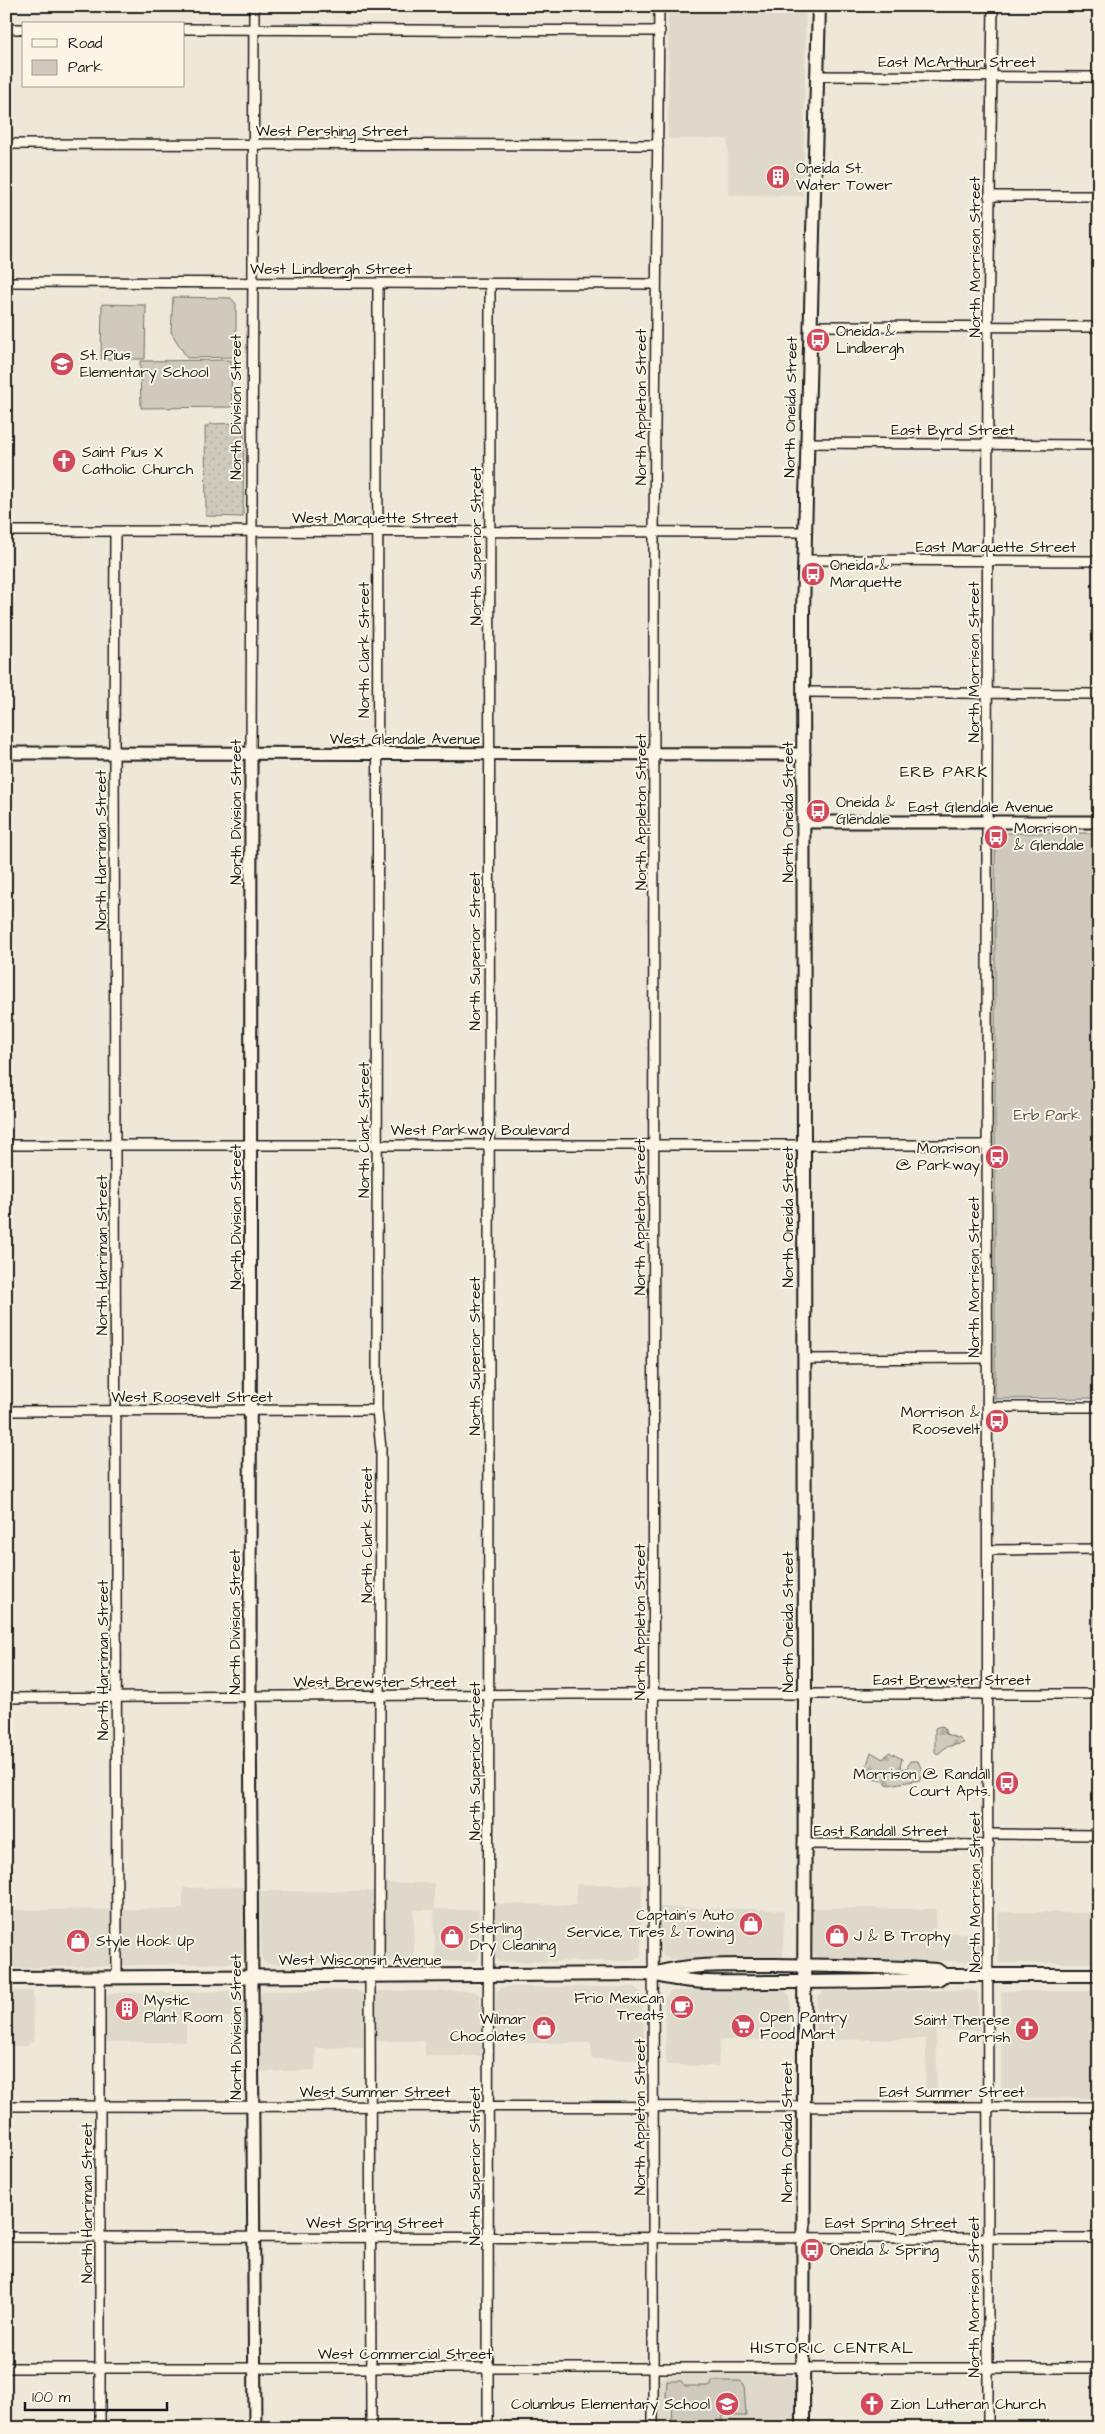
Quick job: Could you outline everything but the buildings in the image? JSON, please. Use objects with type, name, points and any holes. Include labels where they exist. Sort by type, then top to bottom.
[{"type":"main road","name":"North Oneida Street","points":[[803,2428],[804,2105],[802,1965],[805,1693],[803,560],[819,6]]},
{"type":"main road","points":[[653,1974],[668,1970],[694,1968],[802,1965],[872,1966],[938,1970],[944,1975],[1099,1976]]},
{"type":"main road","name":"West Wisconsin Avenue","points":[[6,1978],[653,1974],[668,1979],[706,1981],[883,1982],[938,1979],[944,1975]]},
{"type":"street","name":"North Division Street","points":[[254,6],[250,532],[250,1697],[255,2428]]},
{"type":"street","name":"North Appleton Street","points":[[653,2428],[654,532],[659,6]]},
{"type":"street","name":"North Morrison Street","points":[[988,2428],[987,822],[988,327],[992,6]]},
{"type":"street","points":[[6,29],[22,29]]},
{"type":"street","points":[[185,29],[660,30]]},
{"type":"street","name":"East McArthur Street","points":[[816,76],[1099,77]]},
{"type":"street","name":"West Pershing Street","points":[[6,144],[658,145]]},
{"type":"street","points":[[989,196],[1099,196]]},
{"type":"street","name":"West Lindbergh Street","points":[[6,282],[656,284]]},
{"type":"street","name":"North Clark Street","points":[[371,2428],[370,2106],[381,1696],[381,1449],[377,1410],[378,283]]},
{"type":"street","name":"North Superior Street","points":[[488,2428],[490,284]]},
{"type":"street","points":[[809,326],[1099,327]]},
{"type":"street","name":"East Byrd Street","points":[[806,442],[1099,445]]},
{"type":"street","name":"West Marquette Street","points":[[6,531],[804,532]]},
{"type":"street","name":"North Harriman Street","points":[[115,532],[117,1978]]},
{"type":"street","name":"East Marquette Street","points":[[803,560],[1099,561]]},
{"type":"street","points":[[803,692],[1099,694]]},
{"type":"street","name":"West Glendale Avenue","points":[[6,753],[804,754]]},
{"type":"street","name":"East Glendale Avenue","points":[[804,822],[1099,822]]},
{"type":"street","name":"West Parkway Boulevard","points":[[6,1145],[987,1145]]},
{"type":"street","points":[[804,1359],[987,1358]]},
{"type":"street","points":[[988,1407],[1099,1407]]},
{"type":"street","name":"West Roosevelt Street","points":[[6,1411],[377,1410]]},
{"type":"street","points":[[988,1550],[1099,1550]]},
{"type":"street","name":"West Brewster Street","points":[[6,1698],[805,1693]]},
{"type":"street","name":"East Brewster Street","points":[[805,1693],[1099,1694]]},
{"type":"street","points":[[989,1834],[1099,1835]]},
{"type":"street","name":"East Randall Street","points":[[803,1844],[989,1845]]},
{"type":"street","name":"North Harriman Street","points":[[100,1978],[100,2428]]},
{"type":"street","name":"West Summer Street","points":[[6,2106],[489,2107],[804,2105]]},
{"type":"street","name":"East Summer Street","points":[[804,2105],[1099,2106]]},
{"type":"street","name":"West Spring Street","points":[[6,2237],[803,2236]]},
{"type":"street","name":"East Spring Street","points":[[803,2236],[1099,2238]]},
{"type":"street","name":"West Commercial Street","points":[[6,2368],[1099,2368]]},
{"type":"shaded area","points":[[668,6],[806,6],[803,196],[728,195],[728,139],[668,139]]},
{"type":"shaded area","points":[[386,1883],[434,1883],[434,1909],[479,1910],[479,1956],[477,1960],[472,1962],[435,1961],[434,1910],[414,1910],[414,1961],[388,1961],[364,1966],[320,1963],[267,1964],[262,1960],[259,1891],[384,1891]]},
{"type":"shaded area","points":[[576,1884],[642,1885],[641,1956],[630,1961],[500,1962],[495,1958],[492,1904],[576,1905]]},
{"type":"shaded area","points":[[245,1887],[243,1955],[241,1961],[236,1963],[6,1968],[6,1910],[183,1909],[183,1888]]},
{"type":"shaded area","points":[[659,1907],[784,1910],[783,1957],[669,1959],[662,1955]]},
{"type":"shaded area","points":[[812,1908],[936,1909],[936,1933],[980,1933],[980,1962],[817,1958],[813,1953]]},
{"type":"shaded area","points":[[998,1912],[1099,1913],[1099,1963],[998,1963]]},
{"type":"shaded area","points":[[502,1987],[635,1987],[642,1993],[645,2060],[591,2059],[591,2043],[494,2043],[496,1992]]},
{"type":"shaded area","points":[[781,1988],[790,1996],[790,2040],[720,2040],[718,2066],[666,2065],[665,1998],[671,1991]]},
{"type":"shaded area","points":[[356,1990],[363,1994],[364,2047],[316,2048],[315,2070],[260,2072],[260,1996],[264,1991]]},
{"type":"shaded area","points":[[972,1990],[978,1993],[979,2030],[936,2031],[937,2097],[925,2097],[926,2039],[815,2040],[817,1997],[824,1991]]},
{"type":"shaded area","points":[[6,1991],[33,1991],[34,2043],[28,2043],[28,2046],[6,2046]]},
{"type":"shaded area","points":[[236,1991],[242,1995],[242,2017],[186,2017],[186,2042],[105,2042],[105,1998],[110,1993]]},
{"type":"shaded area","points":[[380,1991],[474,1991],[480,1995],[481,2056],[425,2056],[425,2041],[375,2041],[375,1993]]},
{"type":"shaded area","points":[[1001,1991],[1099,1991],[1099,2098],[1001,2098]]},
{"type":"shaded area","name":"Columbus Elementary School","points":[[666,2375],[790,2375],[795,2381],[795,2428],[659,2428],[659,2380]]},
{"type":"green space","points":[[173,297],[231,298],[236,304],[236,357],[187,358],[171,332]]},
{"type":"green space","points":[[102,304],[146,305],[145,359],[101,359]]},
{"type":"green space","points":[[231,360],[232,407],[141,408],[140,361]]},
{"type":"green space","points":[[238,423],[244,427],[243,517],[206,516],[205,427],[211,424]]},
{"type":"green space","name":"Erb Park","points":[[995,833],[1099,833],[1099,1398],[995,1399]]},
{"type":"green space","points":[[1094,1591],[1099,1594],[1099,1631],[1094,1627]]},
{"type":"green space","points":[[944,1727],[946,1734],[960,1739],[964,1743],[946,1747],[938,1754],[935,1752],[935,1728]]},
{"type":"green space","points":[[871,1752],[883,1759],[889,1752],[902,1759],[900,1766],[902,1769],[907,1768],[910,1761],[918,1761],[921,1768],[920,1780],[888,1785],[884,1781],[866,1778],[865,1771]]},
{"type":"green space","points":[[667,2381],[681,2381],[685,2386],[711,2386],[712,2381],[740,2381],[744,2384],[746,2416],[722,2416],[722,2428],[672,2428],[671,2398],[666,2397]]},
{"type":"place","name":"Oneida St. Water Tower","points":[[778,177]]},
{"type":"place","name":"Oneida & Lindbergh","points":[[818,340]]},
{"type":"place","name":"St. Pius Elementary School","points":[[62,364]]},
{"type":"place","name":"Saint Pius X Catholic Church","points":[[64,461]]},
{"type":"place","name":"Oneida & Marquette","points":[[813,574]]},
{"type":"place","name":"Oneida & Glendale","points":[[818,811]]},
{"type":"place","name":"Morrison & Glendale","points":[[996,837]]},
{"type":"place","name":"Morrison @ Parkway","points":[[997,1157]]},
{"type":"place","name":"Morrison & Roosevelt","points":[[997,1421]]},
{"type":"place","name":"Morrison @ Randall Court Apts.","points":[[1007,1783]]},
{"type":"place","name":"Captain's Auto Service, Tires & Towing","points":[[751,1924]]},
{"type":"place","name":"J & B Trophy","points":[[837,1936]]},
{"type":"place","name":"Sterling Dry Cleaning","points":[[452,1937]]},
{"type":"place","name":"Style Hook Up","points":[[78,1941]]},
{"type":"place","name":"Frio Mexican Treats","points":[[682,2007]]},
{"type":"place","name":"Mystic Plant Room","points":[[127,2009]]},
{"type":"place","name":"Open Pantry Food Mart","points":[[743,2026]]},
{"type":"place","name":"Wilmar Chocolates","points":[[544,2028]]},
{"type":"place","name":"Saint Therese Parrish","points":[[1027,2029]]},
{"type":"place","name":"Oneida & Spring","points":[[812,2250]]},
{"type":"place","name":"Columbus Elementary School","points":[[727,2404]]},
{"type":"place","name":"Zion Lutheran Church","points":[[872,2404]]},
{"type":"district","name":"ERB PARK","points":[[944,772]]},
{"type":"district","name":"HISTORIC CENTRAL","points":[[832,2348]]}]
